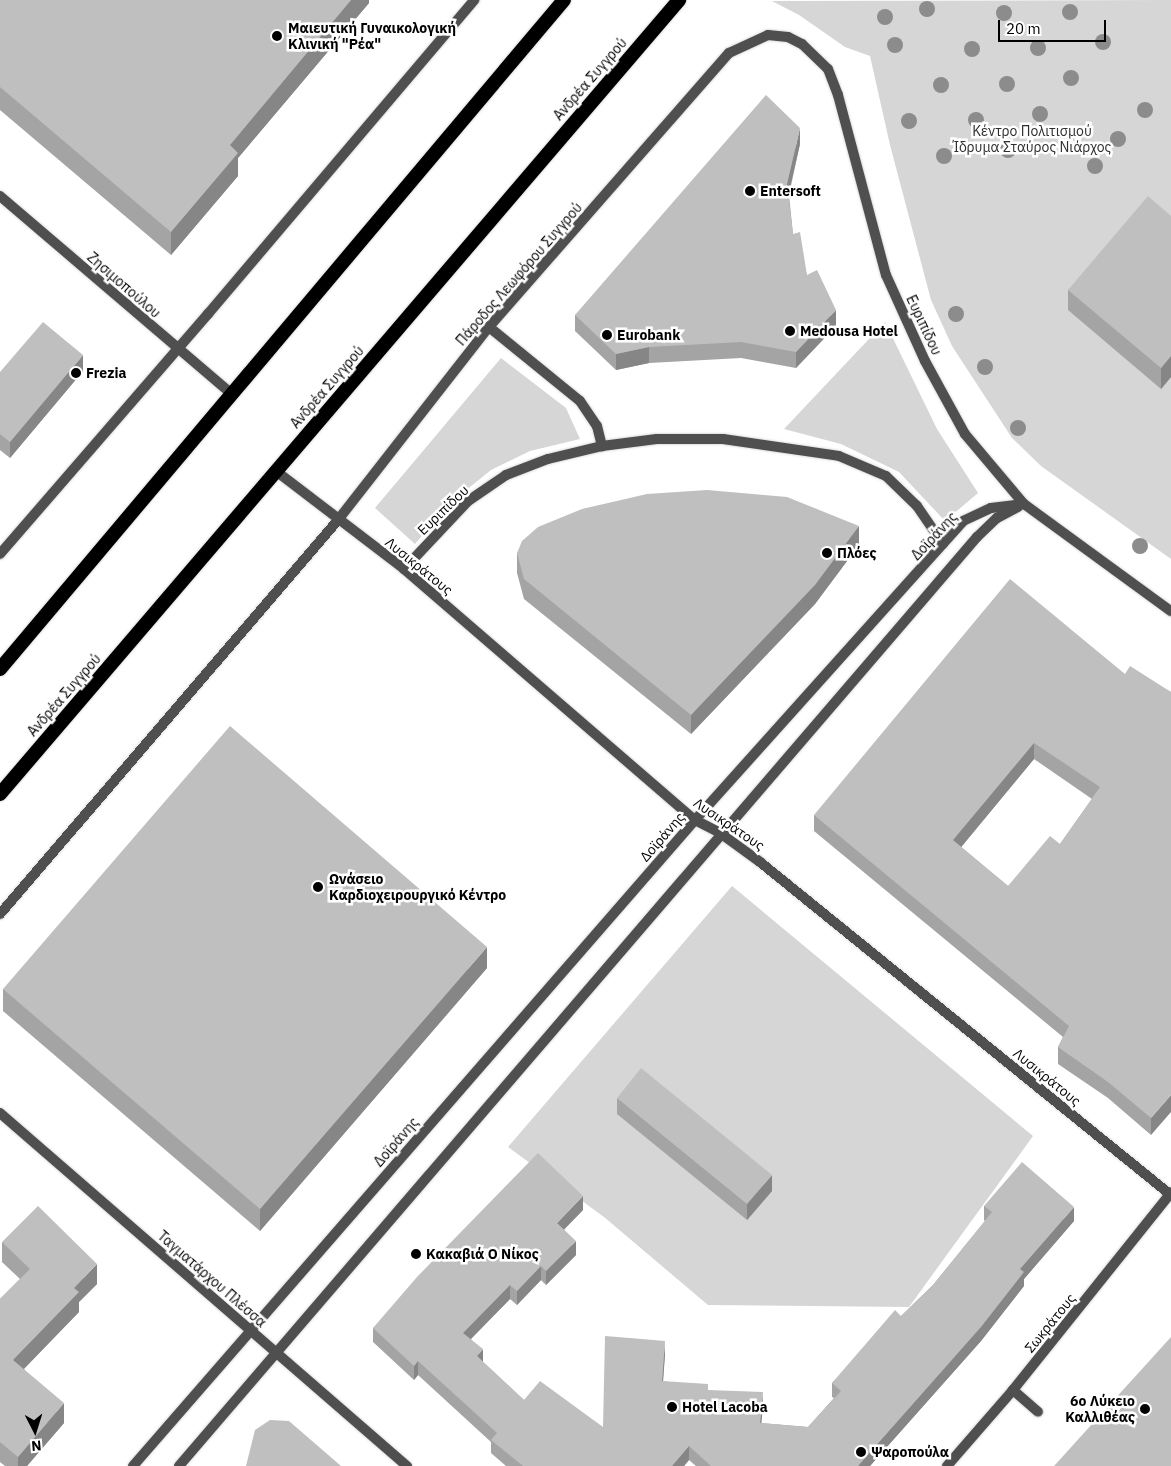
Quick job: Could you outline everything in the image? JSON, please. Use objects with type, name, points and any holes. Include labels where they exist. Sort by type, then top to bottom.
[{"type":"highway","points":[[0,669],[564,0]]},
{"type":"highway","name":"Ανδρέα Συγγρού","points":[[0,794],[679,0]]},
{"type":"street","points":[[0,554],[178,349],[474,0]]},
{"type":"street","name":"Ευριπίδου","points":[[729,53],[768,35],[788,37],[814,53],[828,69],[838,95],[886,275],[934,378],[965,434],[1024,504],[1171,611]]},
{"type":"street","name":"Πάροδος Λεωφόρου Συγγρού","points":[[338,520],[489,328],[729,53]]},
{"type":"street","name":"Ζησιμοπούλου","points":[[0,196],[232,394]]},
{"type":"street","points":[[489,328],[580,401],[597,426],[602,446]]},
{"type":"street","name":"Ευριπίδου","points":[[404,569],[468,501],[506,475],[548,459],[602,446],[657,439],[723,439],[839,456],[886,476],[917,506],[943,544]]},
{"type":"street","name":"Λυσικράτους","points":[[276,470],[338,520],[404,569],[695,820],[720,833],[760,862],[1171,1194]]},
{"type":"street","points":[[180,1466],[720,833],[977,537],[997,518],[1024,504]]},
{"type":"street","name":"Δοϊράνης","points":[[133,1466],[695,820],[963,521],[990,508],[1024,504]]},
{"type":"street","points":[[0,914],[338,520]]},
{"type":"street","name":"Ταγματάρχου Πλέσσα","points":[[0,1113],[407,1466]]},
{"type":"street","name":"Σωκράτους","points":[[946,1466],[1013,1390],[1171,1194]]},
{"type":"street","points":[[1013,1390],[1038,1412]]},
{"type":"green space","name":"Κέντρο Πολιτισμού Ίδρυμα Σταύρος Νιάρχος","points":[[1171,0],[1171,559],[1041,466],[1012,438],[952,346],[931,300],[890,145],[870,56],[845,47],[799,15],[772,1]]},
{"type":"green space","points":[[885,322],[937,429],[978,493],[945,521],[899,472],[841,444],[784,429]]},
{"type":"green space","points":[[501,358],[566,408],[580,439],[530,451],[491,470],[449,504],[415,544],[375,508]]},
{"type":"green space","points":[[732,886],[1033,1136],[909,1307],[708,1305],[604,1217],[508,1147]]},
{"type":"building","points":[[0,0],[351,0],[230,145],[238,153],[171,232],[0,87]]},
{"type":"building","points":[[766,95],[800,128],[787,184],[793,234],[800,232],[807,275],[817,270],[836,310],[796,352],[741,342],[649,347],[616,354],[575,315]]},
{"type":"building","points":[[1148,196],[1171,216],[1171,356],[1161,368],[1068,290]]},
{"type":"building","points":[[43,322],[83,355],[10,442],[0,434],[0,372]]},
{"type":"building","points":[[707,490],[787,497],[859,526],[815,585],[691,715],[524,579],[517,553],[522,541],[538,527],[582,509],[647,494]]},
{"type":"building","points":[[1010,579],[1125,674],[1130,666],[1171,692],[1171,1095],[1151,1118],[1108,1082],[1058,1047],[1069,1026],[814,815]],"holes":[[[1034,743],[1100,787],[1060,844],[1050,836],[1008,886],[953,840]]]},
{"type":"building","points":[[230,726],[487,947],[260,1209],[3,989]]},
{"type":"building","points":[[641,1068],[772,1175],[747,1204],[617,1098]]},
{"type":"building","points":[[538,1153],[583,1196],[557,1223],[576,1241],[546,1271],[541,1266],[517,1291],[510,1285],[463,1333],[483,1349],[477,1356],[524,1400],[540,1381],[603,1427],[605,1336],[665,1341],[662,1381],[708,1384],[708,1390],[763,1392],[760,1423],[808,1427],[841,1391],[832,1383],[895,1310],[901,1316],[933,1285],[992,1212],[984,1206],[1022,1162],[1074,1207],[1020,1269],[1024,1272],[981,1327],[858,1466],[711,1466],[689,1446],[672,1466],[523,1466],[491,1440],[497,1433],[418,1361],[414,1366],[373,1328],[417,1277]]},
{"type":"building","points":[[38,1206],[97,1264],[74,1288],[79,1292],[13,1360],[64,1403],[18,1457],[0,1442],[0,1299],[30,1269],[2,1242]]},
{"type":"building","name":"6ο Λύκειο Καλλιθέας","points":[[1171,1337],[1171,1466],[1054,1466]]},
{"type":"building","points":[[270,1420],[289,1421],[341,1466],[246,1466],[255,1430]]},
{"type":"place","name":"Μαιευτική Γυναικολογική Κλινική \"Ρέα\"","points":[[277,36]]},
{"type":"place","name":"Entersoft","points":[[750,191]]},
{"type":"place","name":"Medousa Hotel","points":[[790,331]]},
{"type":"place","name":"Eurobank","points":[[607,335]]},
{"type":"place","name":"Frezia","points":[[76,373]]},
{"type":"place","name":"Πλόες","points":[[827,553]]},
{"type":"place","name":"Ωνάσειο Καρδιοχειρουργικό Κέντρο","points":[[318,887]]},
{"type":"place","name":"Κακαβιά Ο Νίκος","points":[[416,1254]]},
{"type":"place","name":"Hotel Lacoba","points":[[672,1407]]},
{"type":"place","name":"6ο Λύκειο Καλλιθέας","points":[[1145,1409]]},
{"type":"place","name":"Ψαροπούλα","points":[[861,1452]]}]
